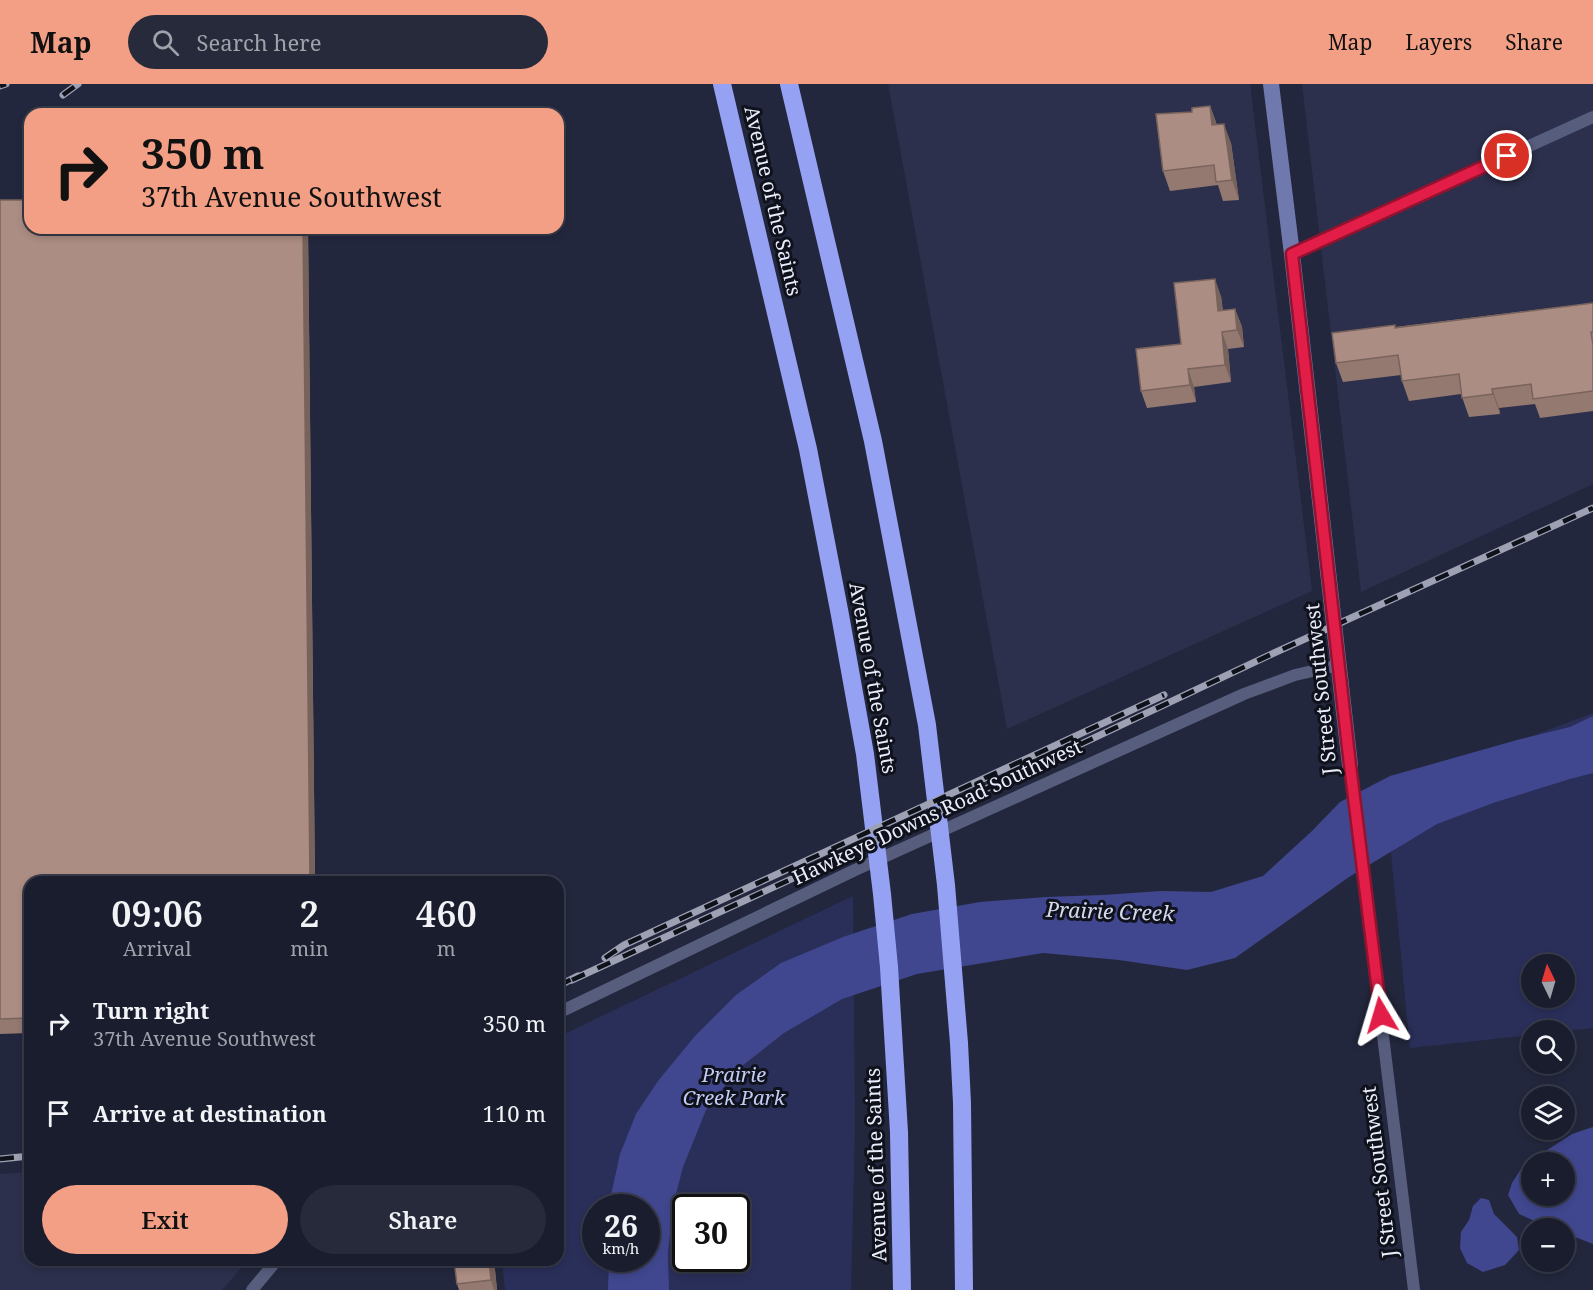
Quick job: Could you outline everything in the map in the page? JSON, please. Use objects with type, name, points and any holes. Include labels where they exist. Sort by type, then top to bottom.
[{"type":"highway","name":"Avenue of the Saints","points":[[722,84],[808,449],[865,754],[889,967],[899,1132],[902,1290]]},
{"type":"highway","points":[[789,84],[873,441],[927,725],[946,885],[959,1043],[964,1290]]},
{"type":"street","name":"J Street Southwest","points":[[1271,84],[1414,1290]]},
{"type":"street","points":[[1292,254],[1593,117]]},
{"type":"street","name":"Hawkeye Downs Road Southwest","points":[[564,1010],[855,870],[1244,694],[1295,675],[1339,664]]},
{"type":"street","points":[[252,1290],[272,1266]]},
{"type":"shaded area","points":[[888,84],[1250,84],[1312,591],[1007,729]]},
{"type":"shaded area","points":[[1302,84],[1593,84],[1593,484],[1361,592]]},
{"type":"shaded area","points":[[24,1172],[24,1266],[243,1266],[222,1290],[0,1290],[0,1174]]},
{"type":"green space","points":[[1593,713],[1593,1028],[1575,1030],[1575,1020],[1521,1020],[1521,1036],[1410,1048],[1385,791]]},
{"type":"green space","name":"Prairie Creek Park","points":[[853,896],[855,1126],[851,1290],[505,1290],[503,1266],[564,1266],[564,1034]]},
{"type":"water","name":"Prairie Creek","points":[[1593,716],[1593,773],[1496,802],[1437,824],[1349,877],[1235,958],[1187,970],[1119,960],[1043,953],[917,974],[842,999],[784,1033],[738,1069],[706,1110],[683,1167],[676,1194],[672,1194],[668,1253],[669,1290],[608,1290],[609,1272],[660,1272],[660,1194],[611,1194],[620,1154],[636,1114],[658,1081],[695,1036],[736,995],[781,963],[843,937],[912,914],[980,902],[1161,891],[1211,892],[1263,876],[1340,802],[1390,776],[1570,727]]},
{"type":"water","points":[[1593,1127],[1593,1244],[1575,1237],[1575,1218],[1528,1218],[1519,1214],[1508,1195],[1521,1169],[1521,1206],[1575,1206],[1575,1152],[1544,1152],[1563,1140],[1575,1140],[1575,1133]]},
{"type":"water","points":[[1481,1198],[1489,1200],[1494,1214],[1517,1237],[1519,1250],[1505,1265],[1483,1272],[1467,1263],[1460,1248],[1461,1232],[1469,1220],[1473,1206]]},
{"type":"building","points":[[1210,106],[1212,125],[1224,124],[1232,180],[1216,182],[1214,165],[1163,171],[1156,114],[1192,112],[1192,108]]},
{"type":"building","points":[[0,200],[24,200],[24,234],[303,234],[310,876],[24,876],[24,1018],[0,1019]]},
{"type":"building","points":[[1215,279],[1218,311],[1235,309],[1237,330],[1222,332],[1225,365],[1188,369],[1190,385],[1141,391],[1136,349],[1181,344],[1174,283]]},
{"type":"building","points":[[1593,303],[1593,332],[1591,332],[1593,391],[1533,399],[1531,384],[1492,389],[1493,394],[1462,398],[1459,374],[1402,381],[1398,355],[1336,363],[1332,333],[1395,325],[1395,328]]},
{"type":"building","points":[[455,1266],[490,1266],[491,1280],[457,1284]]},
{"type":"railway","points":[[0,86],[6,84]]},
{"type":"railway","points":[[63,95],[78,84]]},
{"type":"railway","points":[[572,980],[1274,653],[1593,508]]},
{"type":"railway","points":[[605,958],[624,945],[1164,695]]},
{"type":"railway","points":[[564,983],[578,976]]},
{"type":"railway","points":[[0,1159],[24,1157]]},
{"type":"route","points":[[1381,1015],[1292,254],[1507,156]]}]
